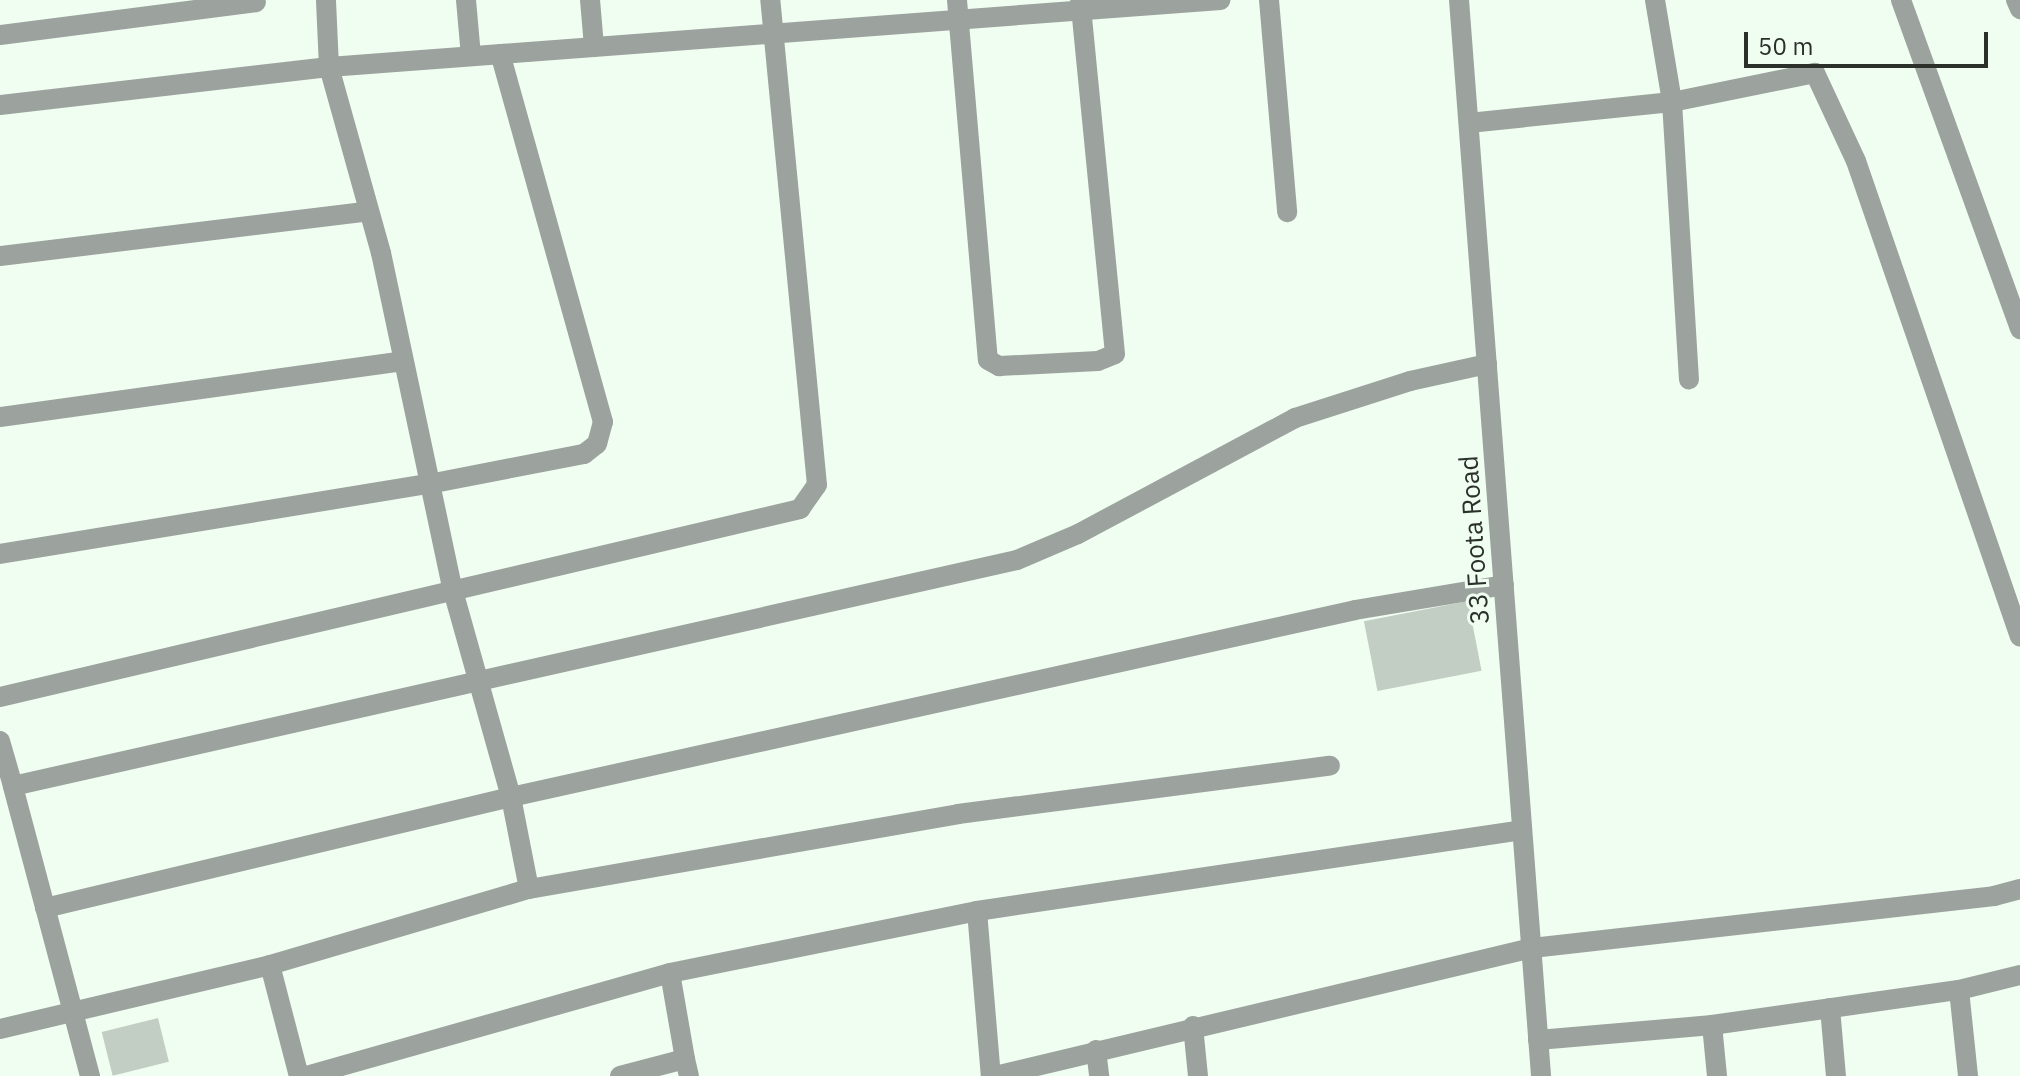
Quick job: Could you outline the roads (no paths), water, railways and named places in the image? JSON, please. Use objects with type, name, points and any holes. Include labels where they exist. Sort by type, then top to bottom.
[{"type":"street","points":[[326,0],[329,67],[366,212],[381,253],[452,587],[511,797],[529,889]]},
{"type":"street","points":[[466,0],[471,56]]},
{"type":"street","points":[[590,0],[594,47]]},
{"type":"street","points":[[0,697],[452,587],[800,509],[813,496],[817,485],[770,0]]},
{"type":"street","points":[[0,105],[329,67],[773,34],[958,10],[1220,0]]},
{"type":"street","points":[[1269,0],[1287,212]]},
{"type":"street","name":"33 Foota Road","points":[[1459,0],[1541,1076]]},
{"type":"street","points":[[1655,0],[1672,102],[1689,379]]},
{"type":"street","points":[[1901,0],[2020,329]]},
{"type":"street","points":[[2016,0],[2020,9]]},
{"type":"street","points":[[0,35],[256,2]]},
{"type":"street","points":[[958,10],[988,360],[999,366],[1098,361],[1115,354],[1117,346],[1080,5]]},
{"type":"street","points":[[0,554],[429,484],[584,454],[597,444],[603,422],[500,54]]},
{"type":"street","points":[[1469,123],[1672,102],[1800,72],[1815,73],[1822,80],[1856,161],[2020,637]]},
{"type":"street","points":[[0,256],[366,212]]},
{"type":"street","points":[[0,417],[403,361]]},
{"type":"street","points":[[13,786],[478,684],[1017,560],[1078,534],[1295,418],[1410,381],[1487,364]]},
{"type":"street","points":[[45,908],[511,797],[1355,610],[1504,585]]},
{"type":"street","points":[[0,741],[90,1076]]},
{"type":"street","points":[[0,1029],[270,965],[529,889],[958,814],[1330,766]]},
{"type":"street","points":[[306,1076],[670,973],[977,911],[1522,830]]},
{"type":"street","points":[[977,911],[993,1076],[1193,1026],[1532,948],[1994,896],[2020,889]]},
{"type":"street","points":[[270,965],[299,1076]]},
{"type":"street","points":[[620,1076],[687,1068],[670,973]]},
{"type":"street","points":[[1538,1040],[1712,1025],[1959,990],[2020,975]]},
{"type":"street","points":[[1959,990],[1968,1076]]},
{"type":"street","points":[[1830,1008],[1836,1076]]},
{"type":"street","points":[[1712,1025],[1717,1076]]},
{"type":"street","points":[[1193,1026],[1198,1076]]},
{"type":"street","points":[[1096,1050],[1099,1076]]}]
